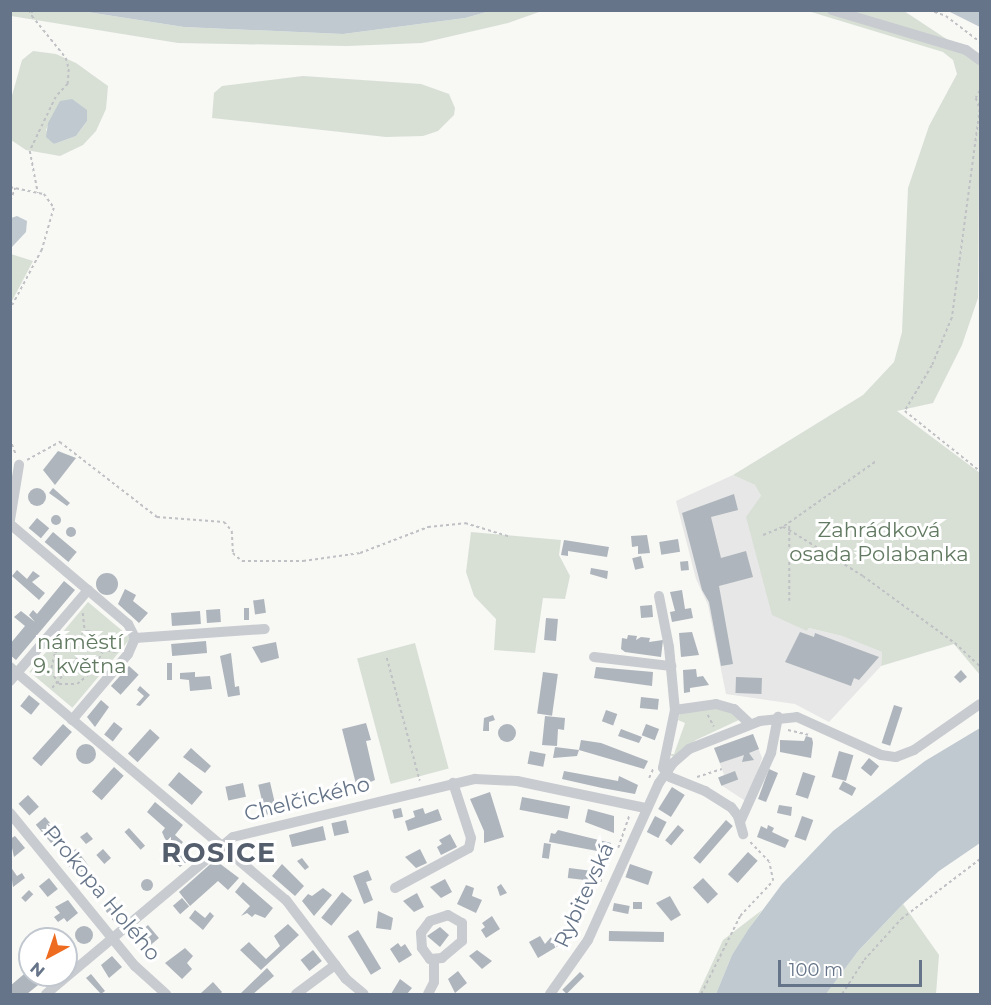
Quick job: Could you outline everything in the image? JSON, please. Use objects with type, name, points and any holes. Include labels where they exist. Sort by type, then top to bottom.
[{"type":"street","points":[[832,10],[966,50],[981,60]]},
{"type":"street","points":[[19,465],[10,522],[128,624],[135,638]]},
{"type":"street","points":[[88,590],[13,674],[72,720],[290,904],[334,965],[364,994]]},
{"type":"street","points":[[659,596],[671,666],[675,710],[662,757],[665,772]]},
{"type":"street","points":[[135,638],[265,629]]},
{"type":"street","points":[[72,720],[124,659],[135,638]]},
{"type":"street","points":[[594,657],[671,666]]},
{"type":"street","points":[[675,710],[702,703],[734,709],[750,724]]},
{"type":"street","points":[[665,772],[690,749],[750,724],[808,720],[872,751],[896,757],[914,750],[981,704]]},
{"type":"street","points":[[740,822],[771,753],[778,722]]},
{"type":"street","points":[[665,772],[718,798],[735,812],[743,834]]},
{"type":"street","name":"Rybitevská","points":[[550,994],[588,940],[645,808],[665,772]]},
{"type":"street","name":"Chelčického","points":[[46,994],[233,837],[453,783],[504,779],[645,808]]},
{"type":"street","points":[[395,888],[469,849],[471,838],[453,783]]},
{"type":"street","name":"Prokopa Holého","points":[[10,813],[135,966],[166,994]]},
{"type":"street","points":[[428,994],[434,982],[434,960],[422,948],[423,929],[440,916],[456,917],[464,928],[462,941],[434,960]]},
{"type":"street","points":[[296,994],[334,965]]},
{"type":"path","points":[[28,10],[66,58],[69,69],[68,84],[56,97],[30,151],[38,193]]},
{"type":"path","points":[[32,10],[32,16]]},
{"type":"path","points":[[929,10],[946,16],[981,42]]},
{"type":"path","points":[[981,91],[976,98],[980,109],[952,318],[932,366],[905,411],[981,471]]},
{"type":"path","points":[[10,187],[38,193],[52,203],[54,216],[10,310]]},
{"type":"path","points":[[10,201],[15,188]]},
{"type":"path","points":[[10,439],[19,465],[47,447],[60,442],[157,517],[224,522],[231,531],[233,552],[242,561],[303,561],[360,553],[428,527],[465,523],[511,537]]},
{"type":"path","points":[[763,536],[783,527],[876,460]]},
{"type":"path","points":[[789,522],[789,602]]},
{"type":"path","points":[[783,527],[863,576],[956,642],[981,666]]},
{"type":"path","points":[[78,602],[85,632],[82,638]]},
{"type":"path","points":[[85,632],[93,633],[93,641],[101,649],[113,650],[124,659]]},
{"type":"path","points":[[82,638],[86,643],[93,641]]},
{"type":"path","points":[[82,638],[65,642],[55,654],[51,671],[56,682],[69,686],[81,681],[96,664],[101,649]]},
{"type":"path","points":[[50,691],[77,658]]},
{"type":"path","points":[[387,658],[423,790]]},
{"type":"path","points":[[702,703],[719,736]]},
{"type":"path","points":[[778,722],[810,735]]},
{"type":"path","points":[[690,779],[722,769]]},
{"type":"path","points":[[701,994],[731,930],[773,881],[769,862],[743,834]]},
{"type":"path","points":[[842,994],[864,960],[902,919],[981,859]]},
{"type":"shaded area","points":[[81,11],[490,11],[465,18],[343,34],[184,27]]},
{"type":"shaded area","points":[[948,11],[980,11],[980,27]]},
{"type":"shaded area","points":[[72,99],[87,110],[87,121],[76,136],[54,144],[46,137],[48,123],[60,101]]},
{"type":"shaded area","points":[[17,216],[27,221],[26,232],[11,248],[11,218]]},
{"type":"shaded area","points":[[733,475],[755,485],[761,496],[807,631],[809,628],[842,636],[882,652],[881,666],[829,722],[795,704],[726,694],[708,605],[696,579],[676,501]]},
{"type":"shaded area","points":[[980,728],[980,843],[939,871],[903,904],[859,950],[826,994],[716,994],[732,955],[748,930],[782,884],[833,831],[925,761]]},
{"type":"shaded area","points":[[753,734],[762,758],[747,802],[721,785],[718,778],[724,775],[714,748]]},
{"type":"green space","points":[[10,11],[81,11],[184,27],[343,34],[465,18],[490,11],[542,11],[508,23],[422,43],[347,46],[178,43],[11,16]]},
{"type":"green space","name":"Zahrádková osada Polabanka","points":[[808,11],[904,11],[980,61],[978,298],[962,345],[933,403],[897,411],[980,473],[980,675],[954,644],[881,666],[882,652],[842,636],[809,628],[807,631],[772,615],[746,517],[761,496],[755,485],[733,475],[863,395],[894,362],[902,332],[908,188],[929,126],[957,74],[953,60],[943,52]]},
{"type":"green space","points":[[33,51],[56,54],[76,63],[108,86],[106,109],[96,131],[83,145],[60,156],[26,150],[11,140],[11,99],[22,60]],"holes":[[[87,110],[87,121],[76,136],[54,144],[46,130],[52,116]]]},
{"type":"green space","points":[[303,76],[421,84],[449,94],[455,108],[454,115],[438,131],[423,136],[386,137],[212,118],[214,93],[222,86]]},
{"type":"green space","points":[[10,254],[33,261],[11,303]]},
{"type":"green space","points":[[471,532],[561,540],[559,555],[570,576],[565,599],[543,598],[535,653],[494,650],[496,619],[474,596],[466,572]]},
{"type":"green space","name":"náměstí 9. května","points":[[88,602],[131,638],[72,708],[30,672]]},
{"type":"green space","points":[[415,643],[449,769],[391,784],[357,659]]},
{"type":"green space","points":[[700,706],[730,710],[741,719],[696,740],[674,757],[668,754],[674,754],[685,723],[678,720],[680,713]]},
{"type":"green space","points":[[903,904],[939,955],[936,994],[826,994],[859,950]]},
{"type":"green space","points":[[762,910],[732,955],[716,994],[698,994],[723,940]]},
{"type":"building","points":[[58,451],[76,458],[55,485],[43,470]]},
{"type":"building","points":[[37,488],[43,491],[46,497],[43,503],[37,506],[31,503],[28,497],[31,491]]},
{"type":"building","points":[[53,488],[70,503],[67,506],[49,493]]},
{"type":"building","points":[[734,494],[738,510],[711,517],[721,558],[746,551],[753,577],[719,586],[733,664],[721,666],[709,602],[702,590],[682,513]]},
{"type":"building","points":[[56,515],[60,516],[60,524],[56,525],[52,524],[51,520],[52,516]]},
{"type":"building","points":[[37,518],[49,528],[41,538],[29,528]]},
{"type":"building","points":[[71,527],[75,528],[75,536],[71,537],[67,536],[66,532],[67,528]]},
{"type":"building","points":[[53,532],[77,552],[68,562],[45,542]]},
{"type":"building","points":[[647,535],[650,553],[638,554],[638,546],[632,547],[631,536]]},
{"type":"building","points":[[678,539],[680,552],[661,555],[659,542]]},
{"type":"building","points":[[564,540],[609,547],[607,557],[568,551],[568,556],[561,555]]},
{"type":"building","points":[[641,556],[644,568],[635,570],[632,558]]},
{"type":"building","points":[[688,561],[689,570],[681,571],[680,562]]},
{"type":"building","points":[[591,568],[608,571],[607,579],[590,574]]},
{"type":"building","points":[[17,570],[27,579],[33,571],[40,576],[32,582],[45,593],[39,600],[12,576]]},
{"type":"building","points":[[107,573],[117,580],[118,584],[111,594],[107,595],[97,588],[96,584],[103,574]]},
{"type":"building","points":[[64,581],[75,590],[16,660],[10,655],[10,644],[25,626],[14,617],[21,611],[35,622],[29,615],[33,610],[37,614]]},
{"type":"building","points":[[125,589],[136,595],[133,601],[148,613],[139,623],[118,604]]},
{"type":"building","points":[[682,590],[685,609],[691,608],[693,618],[672,622],[670,612],[675,611],[670,592]]},
{"type":"building","points":[[264,599],[266,613],[255,614],[253,601]]},
{"type":"building","points":[[652,605],[653,617],[641,618],[640,606]]},
{"type":"building","points":[[244,608],[249,608],[249,620],[244,620]]},
{"type":"building","points":[[220,609],[221,622],[207,623],[206,610]]},
{"type":"building","points":[[200,611],[201,624],[172,626],[171,613]]},
{"type":"building","points":[[546,618],[558,619],[556,641],[544,640]]},
{"type":"building","points":[[692,632],[699,655],[681,657],[679,633]]},
{"type":"building","points":[[800,632],[814,637],[815,633],[879,657],[859,680],[854,678],[851,686],[785,662]]},
{"type":"building","points":[[628,635],[637,636],[636,640],[641,637],[650,638],[649,642],[663,640],[661,657],[625,652],[621,649],[622,638],[627,639]]},
{"type":"building","points":[[206,641],[207,653],[172,656],[171,644]]},
{"type":"building","points":[[276,642],[279,658],[261,663],[252,647]]},
{"type":"building","points":[[231,653],[235,687],[239,686],[240,695],[228,697],[220,656]]},
{"type":"building","points":[[167,663],[172,663],[172,680],[167,680]]},
{"type":"building","points":[[129,666],[139,675],[121,695],[111,686]]},
{"type":"building","points":[[596,667],[653,672],[652,686],[594,678]]},
{"type":"building","points":[[696,669],[697,677],[703,676],[709,685],[690,688],[690,692],[684,693],[683,670]]},
{"type":"building","points":[[961,670],[967,677],[960,683],[954,677]]},
{"type":"building","points":[[195,672],[195,677],[210,676],[212,689],[190,691],[189,680],[180,679],[180,673]]},
{"type":"building","points":[[543,672],[558,674],[552,716],[537,714]]},
{"type":"building","points":[[736,677],[762,678],[761,694],[735,693]]},
{"type":"building","points":[[140,686],[150,695],[140,706],[136,705],[144,696],[137,690]]},
{"type":"building","points":[[29,695],[40,704],[31,715],[20,706]]},
{"type":"building","points":[[641,697],[659,699],[658,710],[640,708]]},
{"type":"building","points":[[101,700],[109,707],[95,727],[87,717]]},
{"type":"building","points":[[894,705],[903,708],[890,746],[882,743]]},
{"type":"building","points":[[606,710],[617,714],[613,725],[602,721]]},
{"type":"building","points":[[493,715],[495,720],[489,722],[489,731],[483,731],[484,718]]},
{"type":"building","points":[[545,716],[565,718],[564,730],[558,729],[557,746],[542,745]]},
{"type":"building","points":[[114,722],[123,729],[113,741],[104,735]]},
{"type":"building","points":[[366,723],[371,740],[366,741],[375,780],[357,788],[342,729]]},
{"type":"building","points":[[63,724],[72,732],[41,766],[32,758]]},
{"type":"building","points":[[507,724],[513,727],[516,733],[513,739],[507,742],[501,739],[498,733],[501,727]]},
{"type":"building","points":[[646,724],[659,729],[655,740],[642,735]]},
{"type":"building","points":[[150,729],[160,738],[138,762],[128,754]]},
{"type":"building","points":[[621,729],[642,737],[639,743],[618,736]]},
{"type":"building","points":[[753,734],[759,749],[749,753],[754,760],[742,762],[744,755],[720,763],[714,748]]},
{"type":"building","points":[[806,736],[812,738],[811,758],[780,752],[780,740],[804,741]]},
{"type":"building","points":[[581,740],[601,743],[648,761],[644,769],[579,750]]},
{"type":"building","points":[[86,744],[93,747],[96,754],[93,761],[86,764],[79,761],[76,754],[79,747]]},
{"type":"building","points":[[555,747],[579,750],[577,756],[553,758]]},
{"type":"building","points":[[191,748],[211,766],[205,773],[183,757]]},
{"type":"building","points":[[530,751],[546,754],[543,767],[528,764]]},
{"type":"building","points":[[839,751],[853,755],[846,781],[832,777]]},
{"type":"building","points":[[869,758],[879,766],[871,776],[861,768]]},
{"type":"building","points":[[114,767],[124,776],[102,800],[92,792]]},
{"type":"building","points":[[769,769],[778,773],[766,802],[758,799]]},
{"type":"building","points":[[564,771],[618,781],[619,776],[638,785],[635,794],[602,788],[562,779]]},
{"type":"building","points":[[735,771],[738,779],[721,786],[718,777]]},
{"type":"building","points":[[179,772],[203,792],[192,805],[168,785]]},
{"type":"building","points":[[803,772],[815,776],[808,799],[796,795]]},
{"type":"building","points":[[843,781],[856,788],[852,796],[839,789]]},
{"type":"building","points":[[270,782],[277,812],[265,815],[258,785]]},
{"type":"building","points":[[243,783],[246,797],[228,800],[225,787]]},
{"type":"building","points":[[672,787],[685,795],[671,817],[658,809]]},
{"type":"building","points":[[490,792],[504,837],[484,843],[484,831],[470,799]]},
{"type":"building","points":[[28,795],[39,807],[29,816],[18,804]]},
{"type":"building","points":[[522,797],[570,806],[568,819],[520,810]]},
{"type":"building","points":[[155,802],[183,825],[175,835],[183,842],[177,849],[165,839],[162,832],[165,828],[147,812]]},
{"type":"building","points":[[779,805],[792,807],[791,816],[777,813]]},
{"type":"building","points":[[401,808],[403,817],[394,819],[392,810]]},
{"type":"building","points":[[423,808],[425,814],[438,809],[442,820],[408,831],[405,821],[415,817],[413,811]]},
{"type":"building","points":[[588,809],[614,816],[614,833],[585,822]]},
{"type":"building","points":[[655,816],[667,822],[658,838],[647,832]]},
{"type":"building","points":[[802,816],[813,820],[806,841],[794,837]]},
{"type":"building","points":[[45,817],[62,837],[53,845],[36,825]]},
{"type":"building","points":[[346,820],[349,833],[334,836],[331,823]]},
{"type":"building","points":[[726,820],[733,826],[700,864],[693,858]]},
{"type":"building","points":[[678,825],[684,830],[671,845],[665,840]]},
{"type":"building","points":[[768,825],[774,828],[772,832],[789,840],[785,848],[757,837],[761,826],[767,829]]},
{"type":"building","points":[[323,826],[326,840],[292,847],[289,835]]},
{"type":"building","points":[[129,828],[145,846],[141,850],[125,832]]},
{"type":"building","points":[[558,830],[611,843],[608,853],[549,842],[551,833],[555,834]]},
{"type":"building","points":[[87,832],[93,839],[86,844],[80,837]]},
{"type":"building","points":[[450,834],[457,847],[441,855],[437,847],[442,844],[439,840]]},
{"type":"building","points":[[15,836],[25,848],[14,857],[10,839]]},
{"type":"building","points":[[544,843],[551,844],[549,859],[542,858]]},
{"type":"building","points":[[76,849],[89,866],[76,875],[63,859]]},
{"type":"building","points":[[103,849],[111,858],[104,864],[96,855]]},
{"type":"building","points":[[176,849],[189,860],[180,867],[169,857]]},
{"type":"building","points":[[420,849],[427,863],[416,868],[405,857]]},
{"type":"building","points":[[748,852],[758,861],[738,883],[728,874]]},
{"type":"building","points":[[302,858],[309,867],[305,870],[297,861]]},
{"type":"building","points":[[215,860],[239,878],[228,890],[218,881],[190,906],[179,892]]},
{"type":"building","points":[[282,864],[304,886],[295,896],[272,876]]},
{"type":"building","points":[[630,864],[653,872],[648,885],[625,877]]},
{"type":"building","points":[[10,866],[17,876],[22,873],[25,878],[13,887]]},
{"type":"building","points":[[569,868],[603,872],[602,882],[568,878]]},
{"type":"building","points":[[368,870],[372,880],[366,882],[373,900],[364,904],[353,876]]},
{"type":"building","points":[[49,878],[58,889],[48,897],[39,886]]},
{"type":"building","points":[[703,878],[718,894],[708,904],[693,888]]},
{"type":"building","points":[[149,879],[152,880],[152,890],[145,891],[142,890],[141,883],[142,880]]},
{"type":"building","points":[[445,879],[452,892],[441,898],[430,887]]},
{"type":"building","points":[[97,882],[105,892],[97,899],[88,889]]},
{"type":"building","points":[[243,882],[273,908],[265,918],[255,914],[252,917],[247,913],[241,916],[250,906],[235,892]]},
{"type":"building","points":[[501,884],[507,893],[500,896],[497,887]]},
{"type":"building","points":[[466,885],[474,888],[472,896],[482,900],[476,913],[457,904]]},
{"type":"building","points":[[323,888],[332,895],[314,916],[302,901],[308,894],[312,896]]},
{"type":"building","points":[[29,890],[33,894],[25,902],[21,898]]},
{"type":"building","points":[[342,892],[352,900],[331,926],[321,918]]},
{"type":"building","points":[[417,893],[424,907],[414,912],[403,901]]},
{"type":"building","points":[[670,896],[681,915],[671,921],[656,903]]},
{"type":"building","points":[[182,898],[189,906],[180,914],[173,906]]},
{"type":"building","points":[[68,900],[78,913],[67,922],[64,918],[58,922],[54,917],[60,913],[55,907]]},
{"type":"building","points":[[633,902],[642,902],[642,909],[633,909]]},
{"type":"building","points":[[116,903],[125,915],[115,923],[106,911]]},
{"type":"building","points":[[614,903],[630,906],[628,914],[612,911]]},
{"type":"building","points":[[195,910],[205,918],[210,912],[214,916],[203,930],[189,918]]},
{"type":"building","points":[[378,911],[393,918],[391,930],[376,928]]},
{"type":"building","points":[[492,916],[500,929],[486,938],[481,930],[485,927],[482,923]]},
{"type":"building","points":[[288,924],[299,935],[261,970],[240,950],[249,942],[266,959],[280,946],[274,936]]},
{"type":"building","points":[[148,925],[159,938],[147,948],[137,935]]},
{"type":"building","points":[[88,926],[93,931],[91,942],[88,944],[78,943],[78,927]]},
{"type":"building","points":[[440,927],[449,935],[440,947],[427,936]]},
{"type":"building","points":[[358,930],[381,969],[371,975],[348,936]]},
{"type":"building","points":[[609,931],[664,932],[664,942],[609,941]]},
{"type":"building","points":[[540,936],[545,944],[552,936],[558,946],[538,958],[529,942]]},
{"type":"building","points":[[398,943],[401,947],[405,944],[412,955],[399,963],[390,949]]},
{"type":"building","points":[[185,948],[193,956],[187,963],[192,969],[182,979],[165,963]]},
{"type":"building","points":[[313,950],[322,961],[309,971],[301,960]]},
{"type":"building","points":[[477,950],[492,961],[482,969],[469,956]]},
{"type":"building","points":[[112,956],[122,967],[109,978],[101,965]]},
{"type":"building","points":[[267,968],[274,976],[253,994],[240,994]]},
{"type":"building","points":[[458,971],[467,983],[455,993],[448,979]]},
{"type":"building","points":[[580,972],[584,976],[567,994],[562,990]]},
{"type":"building","points":[[91,974],[105,991],[101,994],[86,978]]},
{"type":"building","points":[[18,979],[18,987],[36,987],[27,994],[10,994],[10,986]]},
{"type":"building","points":[[400,979],[412,988],[407,994],[391,994]]},
{"type":"building","points":[[213,982],[222,992],[220,994],[200,994]]},
{"type":"district","name":"ROSICE","points":[[219,853]]}]
